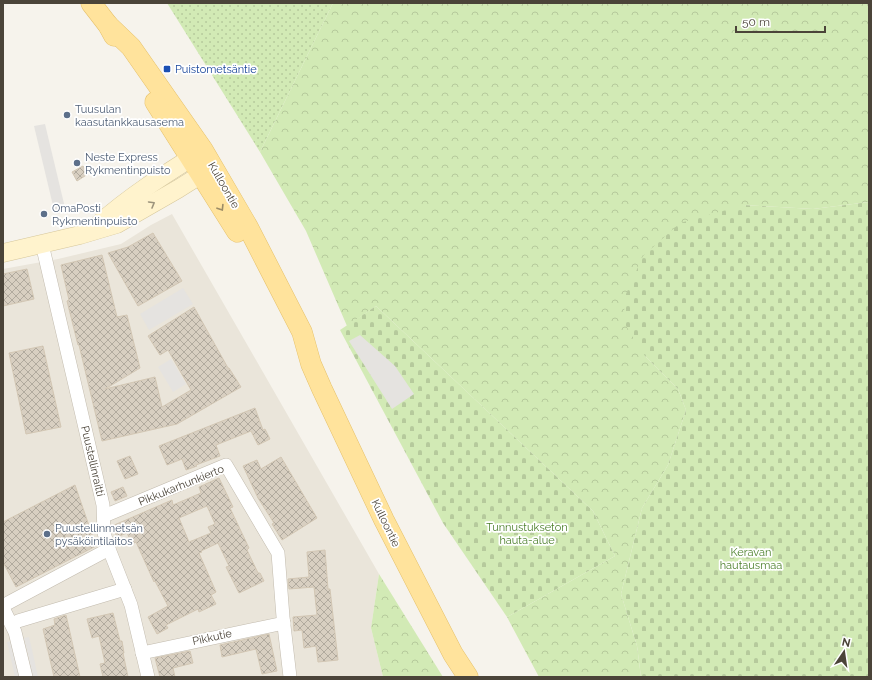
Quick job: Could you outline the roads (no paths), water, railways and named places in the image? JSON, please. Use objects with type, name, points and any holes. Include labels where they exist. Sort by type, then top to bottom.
[{"type":"main road","name":"Kulloontie","points":[[91,3],[108,24],[131,47],[202,162],[238,235],[292,336],[311,364],[390,532],[453,654],[468,677]]},
{"type":"street","points":[[3,253],[91,232],[110,214],[168,173],[202,162]]},
{"type":"street","name":"Puustellinraitti","points":[[42,244],[103,505],[104,532],[109,549],[131,605],[148,677]]},
{"type":"street","name":"Pikkukarhunkierto","points":[[104,516],[226,464],[278,553],[290,677]]},
{"type":"street","points":[[26,677],[15,632],[6,605],[109,549]]},
{"type":"street","points":[[18,621],[125,589]]},
{"type":"street","name":"Pikkutie","points":[[142,653],[284,623]]},
{"type":"place","name":"Puistometsäntie","points":[[167,69]]},
{"type":"place","name":"Tuusulan kaasutankkausasema","points":[[67,115]]},
{"type":"place","name":"Neste Express Rykmentinpuisto","points":[[77,163]]},
{"type":"place","name":"OmaPosti Rykmentinpuisto","points":[[44,214]]},
{"type":"place","name":"Puustellinmetsän pysäköintilaitos","points":[[47,534]]},
{"type":"park label","name":"Tunnustukseton hauta-alue","points":[[527,533]]},
{"type":"park label","name":"Keravan hautausmaa","points":[[751,558]]}]
